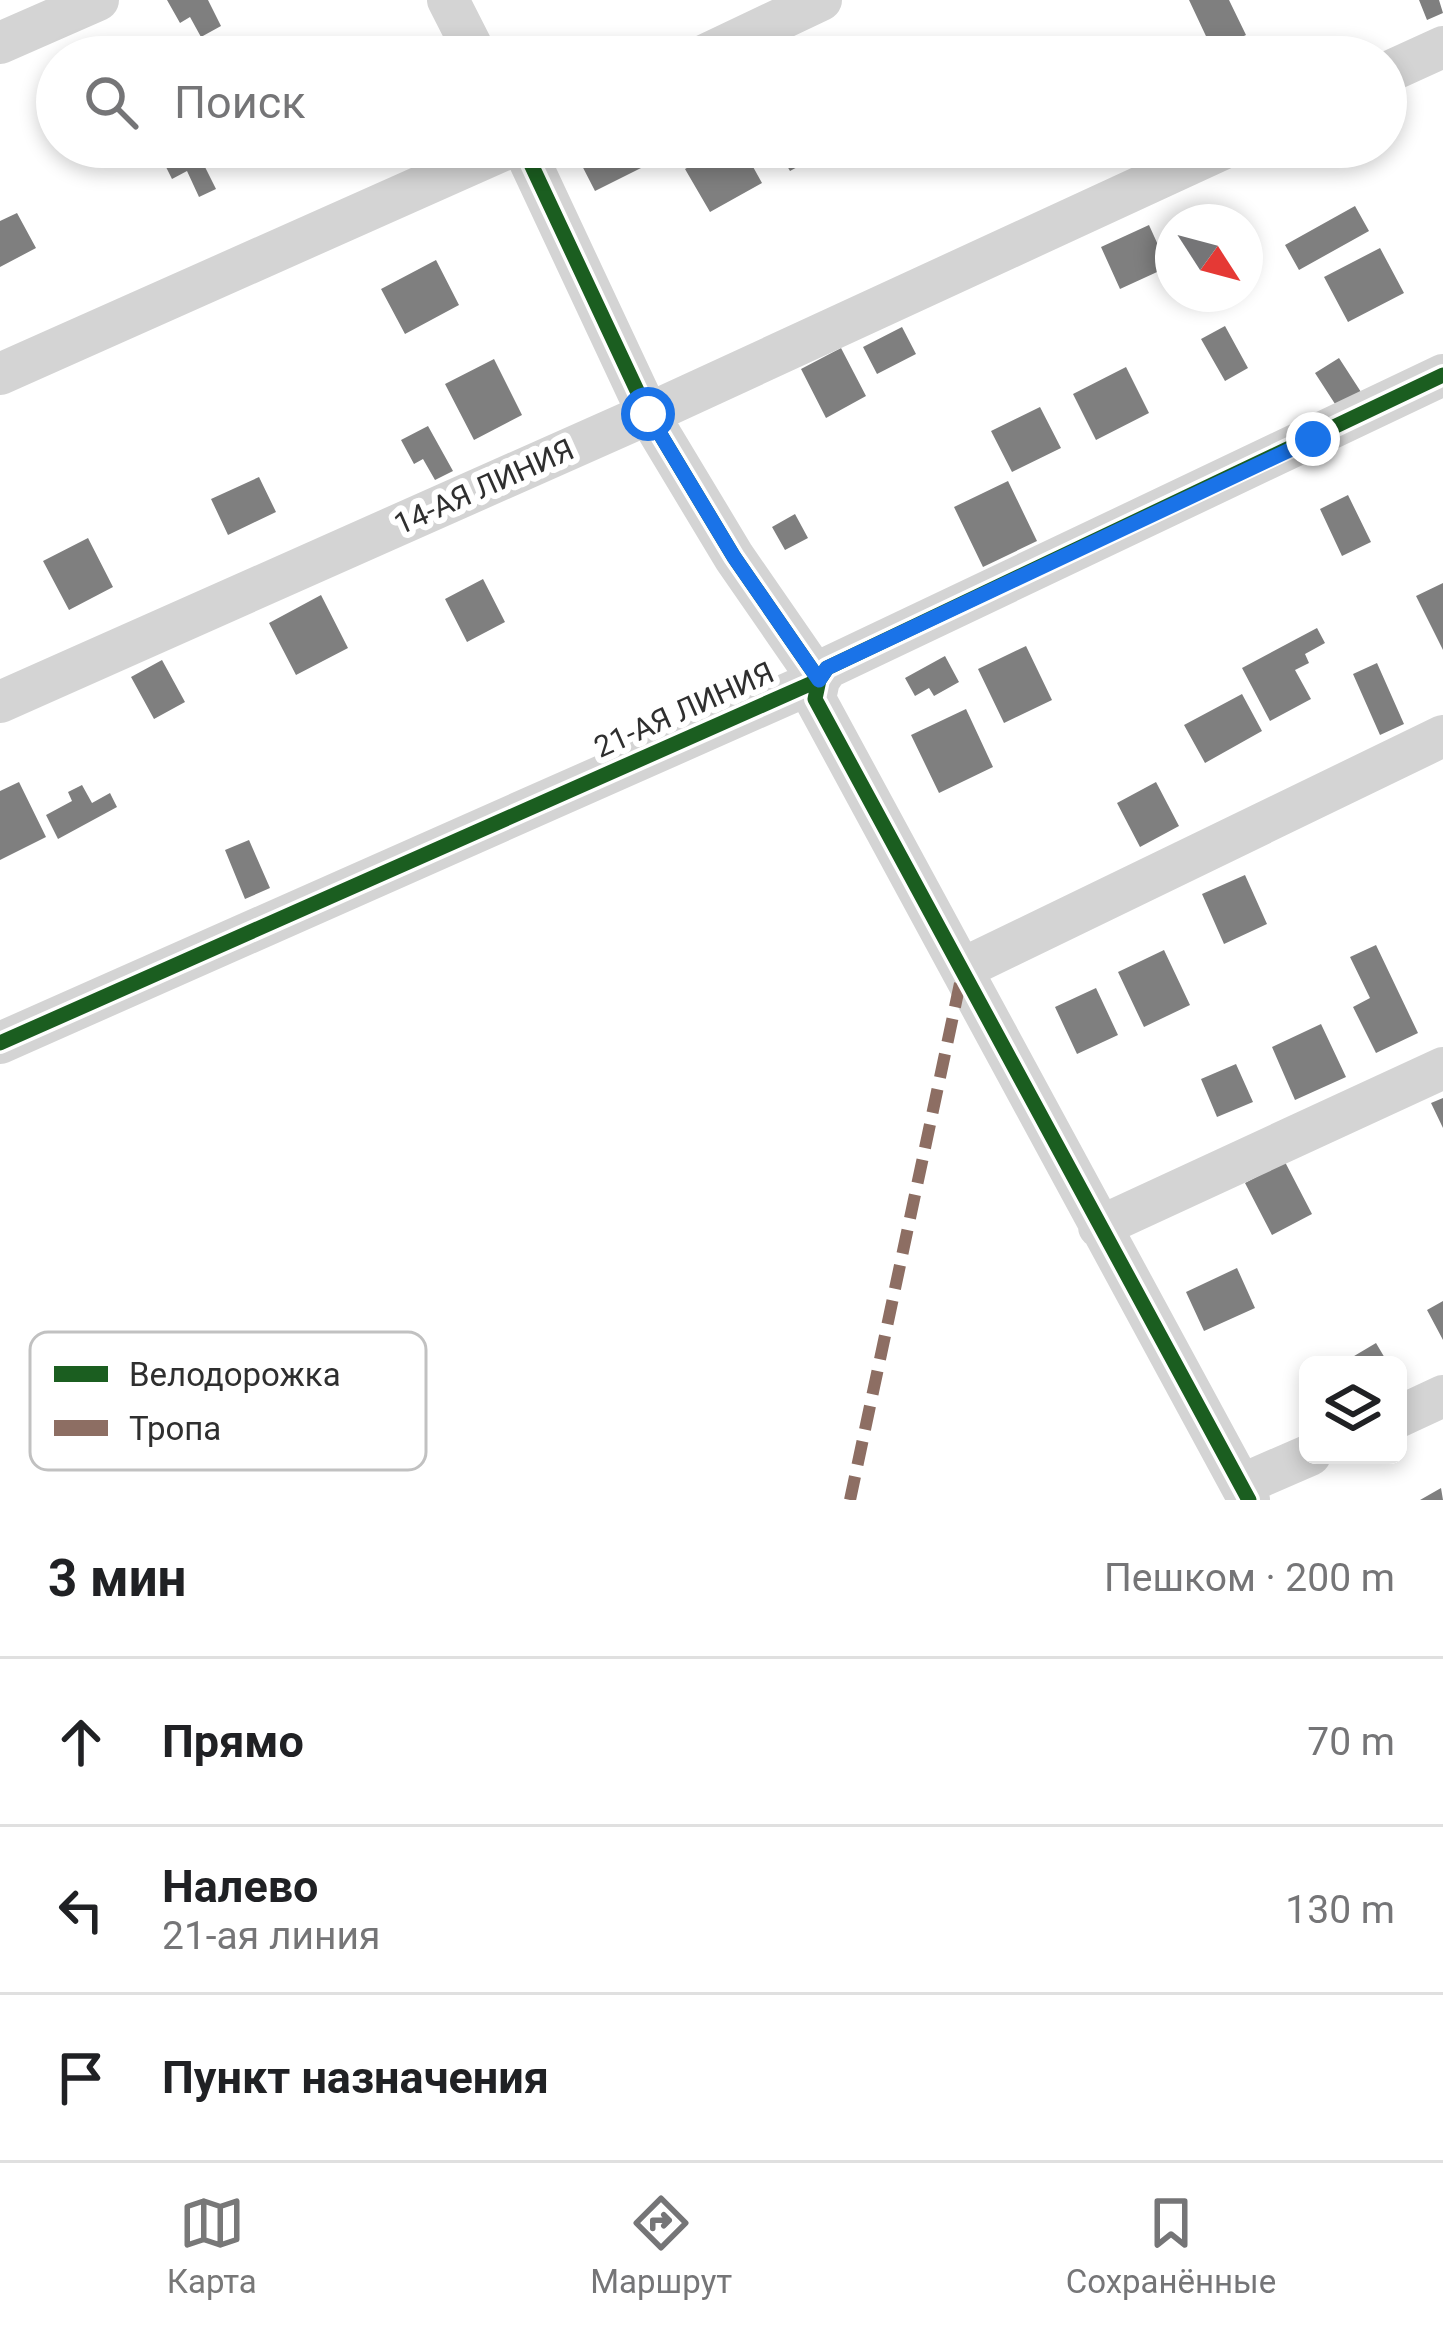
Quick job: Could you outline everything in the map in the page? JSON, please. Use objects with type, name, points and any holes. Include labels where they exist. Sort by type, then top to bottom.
[{"type":"street","points":[[0,44],[98,0]]},
{"type":"street","points":[[448,0],[466,36]]},
{"type":"street","points":[[744,36],[820,0]]},
{"type":"street","points":[[1407,64],[1443,47]]},
{"type":"street","points":[[0,374],[463,168]]},
{"type":"street","points":[[533,168],[648,414],[734,557],[819,680],[815,699],[1245,1492],[1299,1461]]},
{"type":"street","name":"14-АЯ ЛИНИЯ","points":[[0,702],[648,414],[1181,168]]},
{"type":"street","name":"21-АЯ ЛИНИЯ","points":[[0,1043],[819,680],[827,668],[1443,375]]},
{"type":"street","points":[[964,968],[1443,736]]},
{"type":"street","points":[[1099,1227],[1443,1068]]},
{"type":"street","points":[[1407,1413],[1443,1396]]},
{"type":"building","points":[[167,0],[208,0],[221,26],[200,36],[190,17],[180,23]]},
{"type":"building","points":[[1189,0],[1229,0],[1246,35],[1206,36]]},
{"type":"building","points":[[1419,0],[1439,0],[1443,13],[1427,20]]},
{"type":"building","points":[[166,168],[206,168],[216,189],[199,197],[187,171],[172,179]]},
{"type":"building","points":[[583,168],[641,168],[595,191]]},
{"type":"building","points":[[754,168],[762,183],[710,212],[685,169]]},
{"type":"building","points":[[1355,206],[1369,231],[1299,270],[1285,245]]},
{"type":"building","points":[[17,213],[36,248],[0,267],[0,221]]},
{"type":"building","points":[[1149,225],[1155,238],[1155,273],[1120,289],[1101,247]]},
{"type":"building","points":[[1380,248],[1404,293],[1348,322],[1324,277]]},
{"type":"building","points":[[436,260],[459,305],[405,334],[381,289]]},
{"type":"building","points":[[1225,326],[1248,368],[1225,381],[1201,339]]},
{"type":"building","points":[[902,327],[916,354],[877,374],[863,347]]},
{"type":"building","points":[[841,348],[866,396],[826,418],[801,369]]},
{"type":"building","points":[[1339,358],[1361,392],[1337,407],[1315,373]]},
{"type":"building","points":[[494,359],[522,415],[474,440],[445,384]]},
{"type":"building","points":[[1126,367],[1149,413],[1096,440],[1073,394]]},
{"type":"building","points":[[1040,407],[1061,448],[1012,472],[991,431]]},
{"type":"building","points":[[428,426],[453,471],[435,480],[423,459],[414,464],[401,440]]},
{"type":"building","points":[[259,477],[276,512],[228,535],[211,499]]},
{"type":"building","points":[[1008,481],[1037,541],[983,567],[954,507]]},
{"type":"building","points":[[1348,495],[1371,542],[1342,556],[1320,509]]},
{"type":"building","points":[[795,514],[808,538],[785,550],[772,527]]},
{"type":"building","points":[[88,538],[113,587],[69,610],[43,561]]},
{"type":"building","points":[[483,579],[505,622],[467,642],[445,599]]},
{"type":"building","points":[[1443,583],[1443,650],[1416,596]]},
{"type":"building","points":[[321,595],[348,648],[296,675],[269,623]]},
{"type":"building","points":[[1317,628],[1325,643],[1305,654],[1309,663],[1295,670],[1311,699],[1270,721],[1242,668]]},
{"type":"building","points":[[1026,646],[1052,700],[1004,723],[978,669]]},
{"type":"building","points":[[945,656],[959,682],[934,696],[929,688],[915,696],[905,678]]},
{"type":"building","points":[[162,660],[185,702],[154,719],[131,677]]},
{"type":"building","points":[[1377,663],[1404,724],[1380,735],[1353,674]]},
{"type":"building","points":[[1242,694],[1262,731],[1205,763],[1184,725]]},
{"type":"building","points":[[966,709],[993,767],[939,793],[911,735]]},
{"type":"building","points":[[19,782],[46,837],[0,860],[0,791]]},
{"type":"building","points":[[1156,782],[1179,826],[1140,847],[1117,803]]},
{"type":"building","points":[[82,785],[92,803],[110,793],[117,807],[58,839],[46,815],[72,801],[68,792]]},
{"type":"building","points":[[249,840],[270,888],[245,899],[225,850]]},
{"type":"building","points":[[1245,875],[1267,924],[1224,944],[1202,894]]},
{"type":"building","points":[[1376,945],[1418,1033],[1376,1053],[1353,1007],[1370,998],[1350,957]]},
{"type":"building","points":[[1164,950],[1190,1005],[1144,1027],[1118,972]]},
{"type":"building","points":[[1096,988],[1118,1035],[1077,1054],[1055,1007]]},
{"type":"building","points":[[1321,1024],[1346,1077],[1295,1100],[1272,1047]]},
{"type":"building","points":[[1236,1064],[1253,1102],[1217,1117],[1201,1079]]},
{"type":"building","points":[[1443,1098],[1443,1128],[1431,1103]]},
{"type":"building","points":[[1285,1162],[1312,1214],[1272,1235],[1245,1183]]},
{"type":"building","points":[[1237,1268],[1255,1308],[1204,1331],[1186,1292]]},
{"type":"building","points":[[1443,1301],[1443,1340],[1427,1310]]},
{"type":"building","points":[[1376,1343],[1384,1356],[1354,1356]]},
{"type":"building","points":[[1441,1488],[1443,1500],[1420,1500]]},
{"type":"marked path","points":[[850,1500],[962,974]]},
{"type":"cycle path","points":[[533,168],[648,414],[734,557],[819,680],[815,699],[1249,1500]]},
{"type":"cycle path","points":[[0,1043],[819,680],[827,668],[1443,375]]},
{"type":"route","points":[[648,414],[734,557],[819,680],[827,668],[1313,439]]}]
